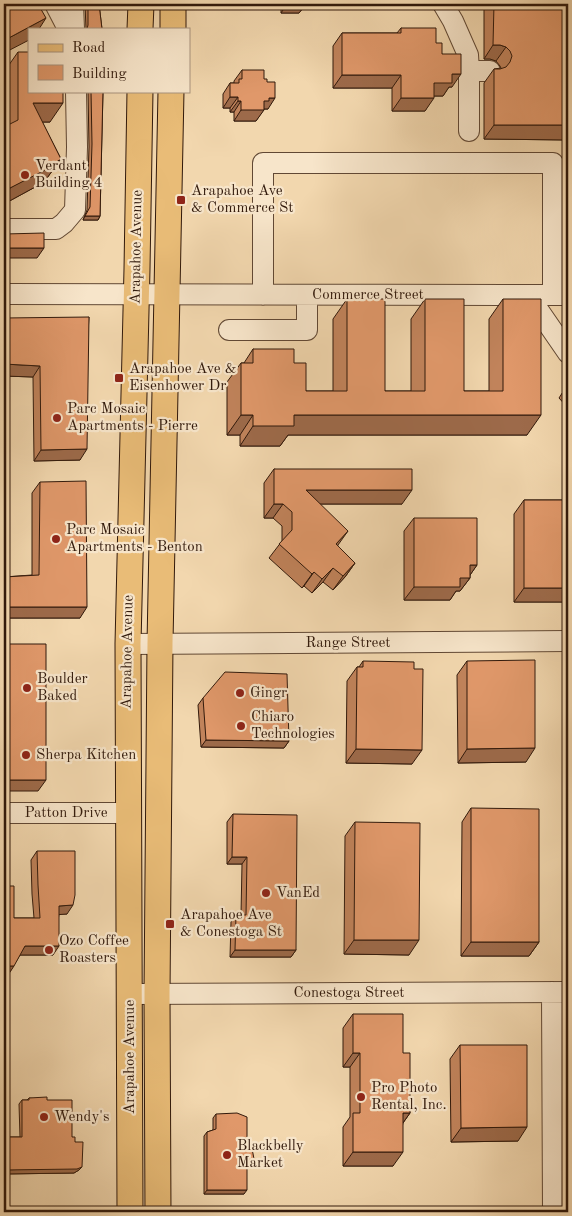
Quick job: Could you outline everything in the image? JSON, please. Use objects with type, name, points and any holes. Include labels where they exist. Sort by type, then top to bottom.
[{"type":"main road","points":[[140,28],[141,4]]},
{"type":"main road","points":[[173,4],[173,28]]},
{"type":"main road","name":"Arapahoe Avenue","points":[[130,1212],[128,644],[140,92]]},
{"type":"main road","name":"Arapahoe Avenue","points":[[158,1212],[157,994],[160,643],[172,92]]},
{"type":"street","points":[[55,4],[67,28]]},
{"type":"street","points":[[73,4],[74,28]]},
{"type":"street","points":[[451,7],[453,21],[468,55],[469,131]]},
{"type":"street","points":[[469,71],[490,71]]},
{"type":"street","points":[[4,230],[56,229],[64,224],[74,210],[77,147],[76,92]]},
{"type":"street","points":[[263,295],[263,163],[553,163],[561,295]]},
{"type":"street","name":"Commerce Street","points":[[4,294],[561,295]]},
{"type":"street","points":[[229,330],[307,330],[307,295]]},
{"type":"street","points":[[528,295],[568,353]]},
{"type":"street","name":"Range Street","points":[[128,644],[568,641]]},
{"type":"street","name":"Patton Drive","points":[[4,812],[128,813]]},
{"type":"street","points":[[553,1212],[560,992]]},
{"type":"street","name":"Conestoga Street","points":[[130,994],[560,992]]},
{"type":"building","points":[[4,4],[38,4],[46,18],[5,40]]},
{"type":"building","points":[[88,4],[99,4],[102,28],[87,28]]},
{"type":"building","points":[[494,4],[568,4],[568,125],[494,125],[494,69],[506,67],[512,56],[506,47],[493,45]]},
{"type":"building","points":[[401,28],[436,28],[436,43],[442,43],[442,54],[461,54],[461,74],[452,74],[452,83],[434,83],[434,98],[401,98],[401,75],[342,75],[342,33],[401,33]]},
{"type":"building","points":[[18,52],[28,52],[28,92],[63,92],[63,103],[33,103],[61,159],[51,167],[10,188],[9,186],[4,189],[4,127],[18,120]]},
{"type":"building","points":[[242,70],[264,70],[264,79],[267,79],[267,82],[275,82],[275,98],[269,98],[269,101],[264,101],[264,110],[241,110],[241,101],[238,101],[238,97],[230,97],[230,83],[239,83],[239,79],[242,79]]},
{"type":"building","points":[[91,92],[103,92],[100,216],[85,216],[90,207]]},
{"type":"building","points":[[44,233],[44,248],[4,248],[4,234]]},
{"type":"building","points":[[347,299],[385,299],[385,391],[425,391],[425,299],[464,299],[464,391],[503,391],[503,299],[541,299],[541,415],[294,415],[294,426],[253,426],[253,415],[241,415],[241,363],[253,363],[253,349],[294,349],[294,363],[306,363],[306,391],[347,391]]},
{"type":"building","name":"Parc Mosaic Apartments - Pierre","points":[[89,317],[87,449],[41,450],[40,366],[4,364],[4,318]]},
{"type":"building","points":[[274,469],[412,469],[412,490],[306,490],[348,531],[336,544],[355,563],[343,576],[333,568],[322,579],[314,572],[312,574],[279,544],[292,530],[292,512],[283,504],[274,504]]},
{"type":"building","name":"Parc Mosaic Apartments - Benton","points":[[86,481],[87,607],[4,607],[4,577],[39,575],[40,482]]},
{"type":"building","points":[[524,500],[568,500],[568,588],[524,588]]},
{"type":"building","points":[[414,518],[477,518],[477,565],[470,565],[470,578],[460,578],[460,587],[414,587]]},
{"type":"building","points":[[4,644],[46,644],[46,780],[4,780]]},
{"type":"building","points":[[535,660],[535,748],[467,749],[467,661]]},
{"type":"building","points":[[363,661],[414,662],[414,669],[423,669],[422,750],[356,749],[357,667],[363,667]]},
{"type":"building","name":"Chiaro Technologies","points":[[225,672],[287,674],[289,741],[206,740],[203,698]]},
{"type":"building","points":[[471,808],[539,809],[539,942],[471,942]]},
{"type":"building","name":"VanEd","points":[[233,814],[297,815],[296,950],[235,950],[236,915],[246,915],[247,857],[232,857]]},
{"type":"building","points":[[355,822],[420,823],[419,940],[354,940]]},
{"type":"building","points":[[37,851],[75,851],[75,895],[73,905],[59,906],[59,946],[25,946],[14,966],[4,966],[4,886],[14,886],[14,918],[40,918]]},
{"type":"building","points":[[353,1014],[403,1014],[403,1053],[410,1053],[410,1113],[403,1113],[403,1152],[353,1152],[353,1113],[360,1113],[360,1053],[353,1053]]},
{"type":"building","points":[[460,1045],[527,1045],[527,1127],[461,1128]]},
{"type":"building","points":[[47,1097],[47,1100],[72,1100],[72,1137],[75,1137],[75,1142],[83,1142],[82,1167],[77,1169],[4,1170],[4,1137],[22,1137],[22,1100]]},
{"type":"building","name":"Blackbelly Market","points":[[237,1113],[247,1117],[247,1143],[251,1143],[254,1159],[247,1160],[247,1190],[207,1190],[207,1132],[216,1129],[216,1114]]},
{"type":"place","name":"Verdant Building 4","points":[[25,175]]},
{"type":"place","name":"Arapahoe Ave & Commerce St","points":[[181,200]]},
{"type":"place","name":"Arapahoe Ave & Eisenhower Dr","points":[[119,378]]},
{"type":"place","name":"Parc Mosaic Apartments - Pierre","points":[[57,418]]},
{"type":"place","name":"Parc Mosaic Apartments - Benton","points":[[56,539]]},
{"type":"place","name":"Boulder Baked","points":[[27,688]]},
{"type":"place","name":"Gingr","points":[[240,693]]},
{"type":"place","name":"Chiaro Technologies","points":[[241,726]]},
{"type":"place","name":"Sherpa Kitchen","points":[[26,755]]},
{"type":"place","name":"VanEd","points":[[266,893]]},
{"type":"place","name":"Arapahoe Ave & Conestoga St","points":[[170,924]]},
{"type":"place","name":"Ozo Coffee Roasters","points":[[49,950]]},
{"type":"place","name":"Pro Photo Rental, Inc.","points":[[361,1097]]},
{"type":"place","name":"Wendy's","points":[[44,1117]]},
{"type":"place","name":"Blackbelly Market","points":[[227,1155]]}]
